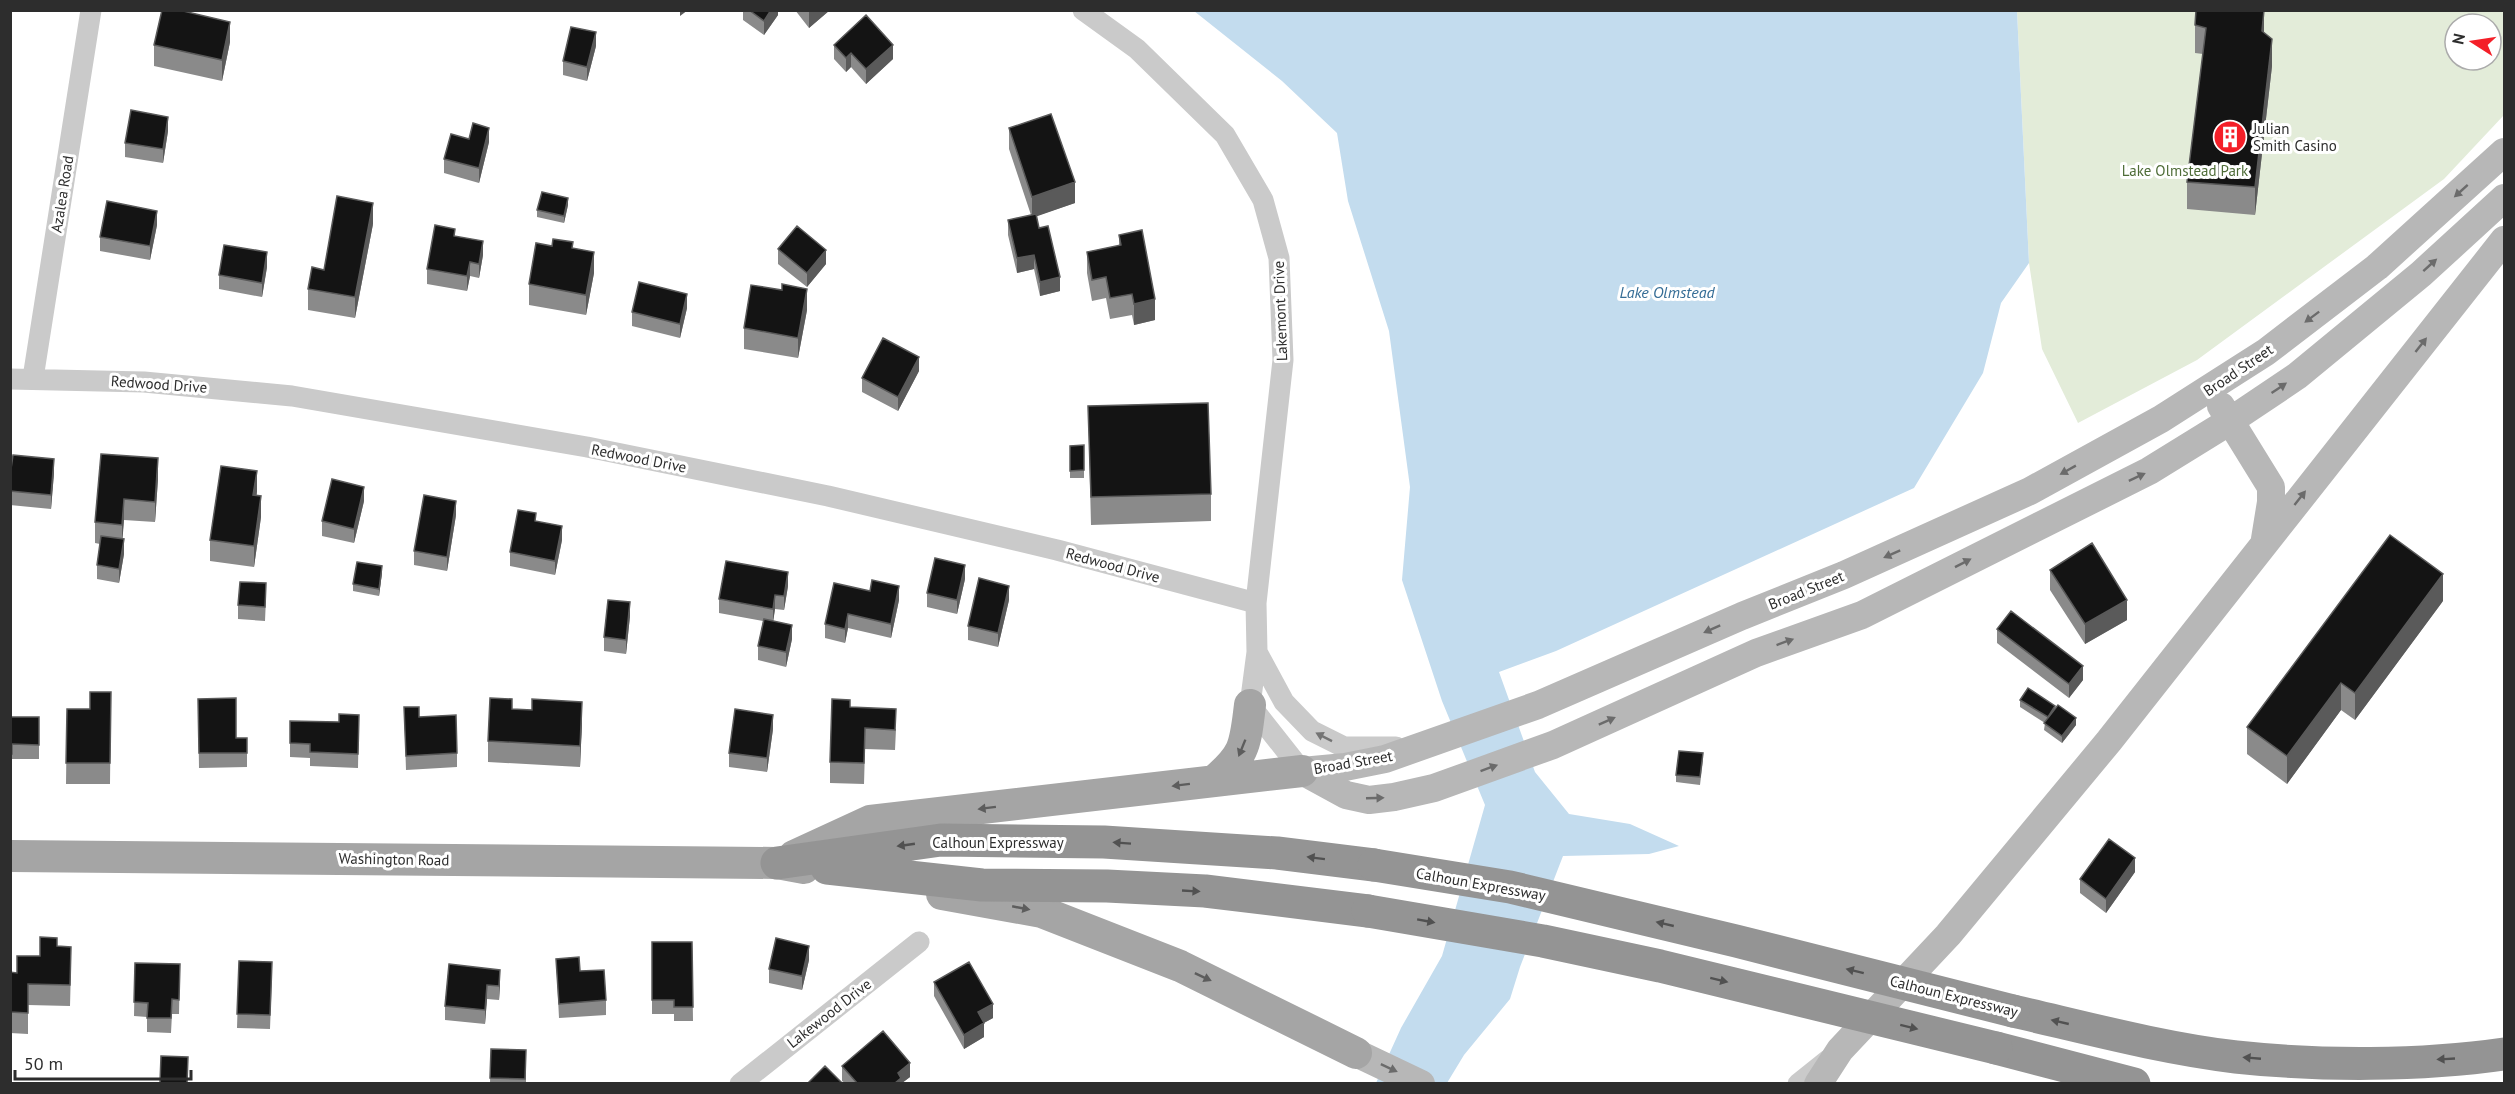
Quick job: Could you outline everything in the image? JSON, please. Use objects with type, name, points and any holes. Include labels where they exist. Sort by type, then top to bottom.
[{"type":"highway","name":"Calhoun Expressway","points":[[777,863],[941,840],[1104,842],[1277,853],[1509,887],[2013,1011],[2140,1040],[2235,1057],[2311,1063],[2402,1061],[2505,1054]]},
{"type":"highway","points":[[777,863],[982,885],[1107,886],[1205,891],[1368,911],[1544,941],[1660,966],[2134,1083]]},
{"type":"main road","name":"Broad Street","points":[[1302,771],[1345,767],[1385,759],[1538,705],[1742,616],[1844,575],[2030,491],[2210,389],[2266,352],[2377,267],[2505,152]]},
{"type":"main road","name":"Broad Street","points":[[1302,771],[1346,795],[1369,800],[1434,788],[1553,745],[1756,653],[1862,615],[2149,471],[2230,421],[2297,376],[2421,274],[2505,198]]},
{"type":"main road","points":[[1818,1083],[1840,1050],[1948,935],[2109,741],[2505,240]]},
{"type":"main road","points":[[2210,389],[2271,487],[2269,522],[2264,544]]},
{"type":"main road","points":[[1214,781],[1241,754],[1245,744],[1250,705]]},
{"type":"main road","points":[[777,863],[870,821],[1302,771]]},
{"type":"main road","name":"Washington Road","points":[[10,856],[777,863]]},
{"type":"main road","points":[[777,863],[1042,912],[1180,966],[1421,1083]]},
{"type":"street","name":"Azalea Road","points":[[33,378],[91,10]]},
{"type":"street","name":"Lakemont Drive","points":[[1083,10],[1137,49],[1225,135],[1263,200],[1279,258],[1283,360],[1256,603],[1257,652],[1250,705]]},
{"type":"street","name":"Redwood Drive","points":[[10,379],[144,382],[292,396],[587,447],[828,496],[1056,550],[1256,603]]},
{"type":"street","name":"Lakemont Drive","points":[[1257,652],[1284,702],[1312,731],[1344,747],[1422,747]]},
{"type":"street","points":[[1250,705],[1302,771]]},
{"type":"street","name":"Lakewood Drive","points":[[740,1083],[919,942]]},
{"type":"street","points":[[1798,1083],[1840,1050]]},
{"type":"green space","name":"Lake Olmstead Park","points":[[2017,11],[2504,11],[2504,115],[2444,179],[2197,360],[2078,423],[2042,349],[2029,263]]},
{"type":"water","name":"Lake Olmstead","points":[[1194,11],[2017,11],[2029,263],[2001,303],[1983,373],[1914,488],[1556,651],[1499,672],[1535,772],[1569,814],[1630,824],[1679,846],[1649,854],[1563,856],[1510,999],[1464,1055],[1447,1083],[1376,1083],[1401,1028],[1442,956],[1485,805],[1442,701],[1402,580],[1410,487],[1389,331],[1348,201],[1337,133],[1282,81]]},
{"type":"building","points":[[162,10],[179,10],[230,22],[222,60],[154,45]]},
{"type":"building","points":[[749,10],[771,10],[764,21]]},
{"type":"building","name":"Julian Smith Casino","points":[[2196,10],[2264,10],[2262,31],[2272,39],[2255,187],[2187,182],[2206,28],[2195,25]]},
{"type":"building","points":[[866,15],[893,45],[866,69],[851,53],[846,58],[834,45]]},
{"type":"building","points":[[571,27],[596,32],[587,67],[563,61]]},
{"type":"building","points":[[131,110],[168,117],[163,149],[125,143]]},
{"type":"building","points":[[1051,114],[1075,182],[1032,197],[1009,128]]},
{"type":"building","points":[[473,123],[489,128],[479,168],[444,159],[451,134],[469,139]]},
{"type":"building","points":[[542,192],[568,198],[564,216],[537,210]]},
{"type":"building","points":[[337,196],[373,203],[355,297],[308,289],[312,267],[324,270]]},
{"type":"building","points":[[107,201],[157,211],[150,246],[100,237]]},
{"type":"building","points":[[1036,214],[1039,228],[1048,226],[1060,277],[1040,282],[1034,255],[1017,258],[1008,220]]},
{"type":"building","points":[[435,225],[455,229],[454,236],[483,241],[479,264],[470,262],[467,276],[427,269]]},
{"type":"building","points":[[797,226],[826,250],[807,273],[778,249]]},
{"type":"building","points":[[1142,230],[1155,299],[1134,304],[1132,294],[1110,298],[1106,277],[1092,280],[1087,252],[1121,245],[1119,235]]},
{"type":"building","points":[[553,239],[573,242],[572,248],[594,252],[586,295],[529,284],[536,243],[552,246]]},
{"type":"building","points":[[224,245],[267,252],[262,283],[219,275]]},
{"type":"building","points":[[639,282],[687,294],[680,324],[632,312]]},
{"type":"building","points":[[782,284],[807,289],[798,338],[744,328],[751,285],[782,290]]},
{"type":"building","points":[[883,338],[919,357],[898,397],[862,378]]},
{"type":"building","points":[[1208,403],[1211,494],[1091,497],[1088,406]]},
{"type":"building","points":[[1084,445],[1084,470],[1070,471],[1070,446]]},
{"type":"building","points":[[101,454],[158,458],[155,502],[124,499],[122,525],[95,522]]},
{"type":"building","points":[[13,455],[54,459],[51,495],[10,491],[10,469]]},
{"type":"building","points":[[221,466],[257,471],[253,495],[261,496],[254,546],[210,540]]},
{"type":"building","points":[[332,479],[364,487],[354,529],[322,521]]},
{"type":"building","points":[[424,495],[456,501],[447,557],[414,551]]},
{"type":"building","points":[[518,510],[536,513],[535,521],[562,526],[555,561],[510,552]]},
{"type":"building","points":[[2390,535],[2443,574],[2355,693],[2341,683],[2287,756],[2247,727]]},
{"type":"building","points":[[101,536],[124,539],[119,569],[97,565]]},
{"type":"building","points":[[2092,543],[2127,600],[2085,624],[2050,570]]},
{"type":"building","points":[[935,558],[965,565],[957,600],[927,593]]},
{"type":"building","points":[[726,561],[788,572],[784,596],[775,595],[773,609],[719,599]]},
{"type":"building","points":[[357,562],[382,566],[379,589],[353,584]]},
{"type":"building","points":[[979,578],[1009,586],[998,633],[968,626]]},
{"type":"building","points":[[872,580],[899,586],[891,624],[848,614],[845,629],[825,624],[834,583],[870,591]]},
{"type":"building","points":[[240,582],[266,583],[265,607],[238,605]]},
{"type":"building","points":[[608,600],[630,602],[626,640],[604,637]]},
{"type":"building","points":[[2011,611],[2083,666],[2069,684],[1997,629]]},
{"type":"building","points":[[764,619],[792,625],[786,652],[758,646]]},
{"type":"building","points":[[2028,688],[2055,706],[2048,717],[2020,700]]},
{"type":"building","points":[[90,692],[111,692],[110,763],[66,763],[67,709],[90,709]]},
{"type":"building","points":[[236,698],[236,738],[247,738],[247,753],[199,753],[198,699]]},
{"type":"building","points":[[490,698],[512,699],[512,709],[532,710],[532,699],[582,702],[580,746],[488,741]]},
{"type":"building","points":[[832,699],[850,700],[850,707],[896,709],[895,730],[865,728],[864,763],[830,762]]},
{"type":"building","points":[[2058,705],[2076,718],[2062,736],[2044,723]]},
{"type":"building","points":[[404,707],[419,707],[419,717],[456,715],[457,753],[406,756]]},
{"type":"building","points":[[735,709],[773,715],[767,758],[729,753]]},
{"type":"building","points":[[339,714],[359,715],[358,754],[310,752],[310,744],[290,743],[290,721],[339,722]]},
{"type":"building","points":[[10,717],[39,717],[39,745],[12,744],[12,754],[10,754]]},
{"type":"building","points":[[1679,751],[1703,753],[1700,777],[1676,775]]},
{"type":"building","points":[[2109,839],[2135,858],[2106,899],[2080,879]]},
{"type":"building","points":[[40,937],[57,938],[57,946],[71,947],[70,985],[28,984],[28,1013],[10,1012],[10,972],[17,973],[17,956],[40,956]]},
{"type":"building","points":[[776,938],[809,946],[802,976],[769,969]]},
{"type":"building","points":[[652,942],[692,942],[693,1007],[674,1007],[674,1000],[652,1000]]},
{"type":"building","points":[[579,957],[580,971],[604,970],[606,1000],[559,1004],[556,959]]},
{"type":"building","points":[[239,961],[272,962],[270,1015],[237,1014]]},
{"type":"building","points":[[969,962],[993,1004],[978,1012],[984,1023],[964,1035],[934,982]]},
{"type":"building","points":[[135,963],[180,964],[179,1000],[172,999],[171,1018],[147,1018],[148,1003],[134,1002]]},
{"type":"building","points":[[449,964],[500,970],[499,986],[487,985],[485,1010],[445,1006]]},
{"type":"building","points":[[883,1031],[910,1063],[898,1073],[901,1078],[895,1083],[857,1083],[842,1066]]},
{"type":"building","points":[[491,1049],[526,1050],[525,1079],[490,1078]]},
{"type":"building","points":[[161,1056],[188,1057],[187,1083],[160,1083]]},
{"type":"building","points":[[825,1066],[842,1083],[808,1083]]},
{"type":"place","name":"Julian Smith Casino","points":[[2230,137]]}]
